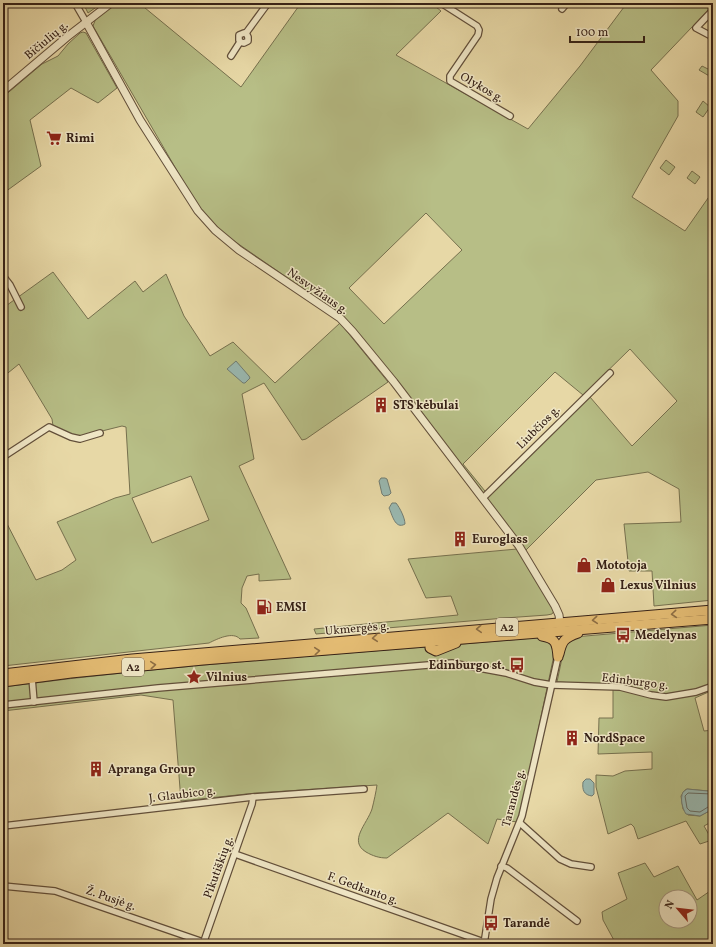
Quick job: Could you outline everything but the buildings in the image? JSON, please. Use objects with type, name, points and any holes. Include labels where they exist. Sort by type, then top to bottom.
[{"type":"highway","name":"Ukmergės g.","points":[[3,674],[132,659],[713,610]]},
{"type":"highway","name":"A2","points":[[430,642],[430,648],[436,651],[465,639],[713,619]]},
{"type":"highway","points":[[558,657],[565,639],[589,629]]},
{"type":"highway","points":[[430,642],[432,638],[454,631]]},
{"type":"highway","points":[[525,635],[545,636],[552,639],[556,644],[558,657]]},
{"type":"highway","name":"Ukmergės g.","points":[[3,682],[203,660],[430,642]]},
{"type":"street","points":[[75,3],[86,22]]},
{"type":"street","name":"Bičiulių g.","points":[[3,91],[86,22],[112,3]]},
{"type":"street","points":[[231,56],[240,42],[244,43],[248,41],[246,34],[268,3]]},
{"type":"street","name":"Olykos g.","points":[[441,3],[477,26],[479,30],[478,35],[449,79],[452,84],[510,116]]},
{"type":"street","points":[[562,9],[567,3]]},
{"type":"street","points":[[713,10],[696,28],[713,37]]},
{"type":"street","name":"Nesvyžiaus g.","points":[[86,22],[140,120],[198,211],[215,230],[239,250],[340,318],[353,332],[394,382],[519,546],[556,606],[560,623]]},
{"type":"street","points":[[3,276],[10,285],[21,307]]},
{"type":"street","name":"Liubčios g.","points":[[483,498],[610,373]]},
{"type":"street","points":[[3,457],[49,427],[71,437],[80,439],[100,433]]},
{"type":"street","name":"Tarandės g.","points":[[484,943],[491,899],[501,866],[520,823],[558,657]]},
{"type":"street","name":"Edinburgo g.","points":[[3,705],[158,688],[452,663],[506,673],[534,682],[552,685],[620,687],[666,698],[696,692],[713,686]]},
{"type":"street","points":[[32,678],[34,702]]},
{"type":"street","name":"J. Glaubico g.","points":[[3,826],[253,797],[364,789]]},
{"type":"street","name":"Pikutiškių g.","points":[[203,943],[252,804],[253,797]]},
{"type":"street","points":[[520,823],[566,863],[591,867]]},
{"type":"street","name":"F. Gedkanto g.","points":[[234,854],[484,943]]},
{"type":"street","points":[[501,866],[507,868],[577,921]]},
{"type":"street","name":"Ž. Pusjė g.","points":[[3,886],[55,891],[203,943],[210,944]]},
{"type":"green space","points":[[83,3],[102,3],[88,13]]},
{"type":"green space","points":[[116,3],[139,3],[241,87],[301,3],[431,3],[441,11],[396,55],[528,129],[580,66],[627,3],[713,3],[713,5],[651,70],[678,101],[678,116],[632,197],[685,231],[713,191],[713,600],[654,606],[652,571],[629,571],[624,524],[681,522],[679,489],[648,472],[596,480],[525,551],[494,508],[344,317],[224,234],[197,205],[93,26],[96,18]],"holes":[[[426,213],[462,250],[384,324],[349,288]],[[630,349],[677,401],[632,446],[590,397],[489,496],[463,464],[555,372],[583,395]]]},
{"type":"green space","points":[[83,32],[86,33],[117,88],[98,103],[71,88],[30,120],[41,166],[5,192],[3,190],[3,97],[42,64],[58,56],[68,44]]},
{"type":"green space","points":[[702,66],[712,71],[713,74],[711,77],[699,70]]},
{"type":"green space","points":[[703,101],[710,107],[703,117],[696,112]]},
{"type":"green space","points":[[666,160],[675,167],[669,175],[660,168]]},
{"type":"green space","points":[[692,171],[700,177],[695,184],[687,178]]},
{"type":"green space","points":[[53,272],[88,319],[135,281],[143,292],[166,274],[184,316],[210,356],[233,342],[275,383],[340,323],[388,382],[306,439],[302,440],[264,383],[242,394],[254,459],[239,466],[291,579],[259,581],[259,574],[247,576],[242,588],[241,603],[246,608],[259,638],[240,639],[229,636],[209,643],[3,666],[3,516],[36,580],[62,570],[76,560],[57,522],[115,498],[130,494],[126,427],[122,426],[78,437],[53,426],[52,419],[19,364],[3,377],[3,308]],"holes":[[[191,476],[209,520],[152,543],[132,498]]]},
{"type":"green space","points":[[517,549],[554,611],[552,614],[316,634],[314,629],[458,615],[451,596],[426,598],[408,559]]},
{"type":"green space","points":[[713,625],[713,690],[695,698],[704,731],[713,730],[713,789],[708,791],[687,789],[681,796],[683,809],[688,815],[700,816],[713,809],[713,821],[704,826],[712,840],[700,844],[686,821],[638,839],[634,827],[631,824],[608,834],[596,787],[596,775],[613,776],[625,771],[652,769],[652,752],[598,754],[599,718],[613,718],[613,685],[557,682],[565,644],[574,637]]},
{"type":"green space","points":[[545,637],[552,641],[554,655],[521,812],[517,822],[497,819],[488,844],[448,813],[387,858],[374,856],[366,852],[361,848],[359,843],[360,832],[372,809],[377,785],[256,793],[181,801],[173,700],[141,695],[3,711],[3,687],[138,671]]},
{"type":"green space","points":[[645,863],[654,877],[678,866],[691,889],[658,889],[658,929],[698,929],[698,899],[713,889],[713,944],[616,944],[603,920],[602,912],[627,899],[618,873]]},
{"type":"water","points":[[236,361],[250,378],[245,383],[243,383],[227,369]]},
{"type":"water","points":[[381,478],[387,479],[391,493],[389,495],[384,496],[382,494],[379,481]]},
{"type":"water","points":[[392,503],[396,503],[403,516],[405,524],[399,525],[394,520],[389,508]]},
{"type":"water","points":[[586,779],[590,779],[594,783],[594,794],[592,796],[587,795],[583,790],[583,782]]},
{"type":"water","points":[[687,789],[708,791],[713,789],[713,809],[700,816],[686,814],[682,797],[683,792]]},
{"type":"place","name":"Rimi","points":[[54,138]]},
{"type":"place","name":"STS kėbulai","points":[[381,405]]},
{"type":"place","name":"Euroglass","points":[[460,539]]},
{"type":"place","name":"Mototoja","points":[[584,565]]},
{"type":"place","name":"Lexus Vilnius","points":[[608,585]]},
{"type":"place","name":"EMSI","points":[[264,607]]},
{"type":"place","name":"Medelynas","points":[[623,635]]},
{"type":"place","name":"Edinburgo st.","points":[[517,665]]},
{"type":"place","name":"Vilnius","points":[[194,677]]},
{"type":"place","name":"NordSpace","points":[[572,738]]},
{"type":"place","name":"Apranga Group","points":[[96,769]]},
{"type":"place","name":"Tarandė","points":[[491,923]]}]
